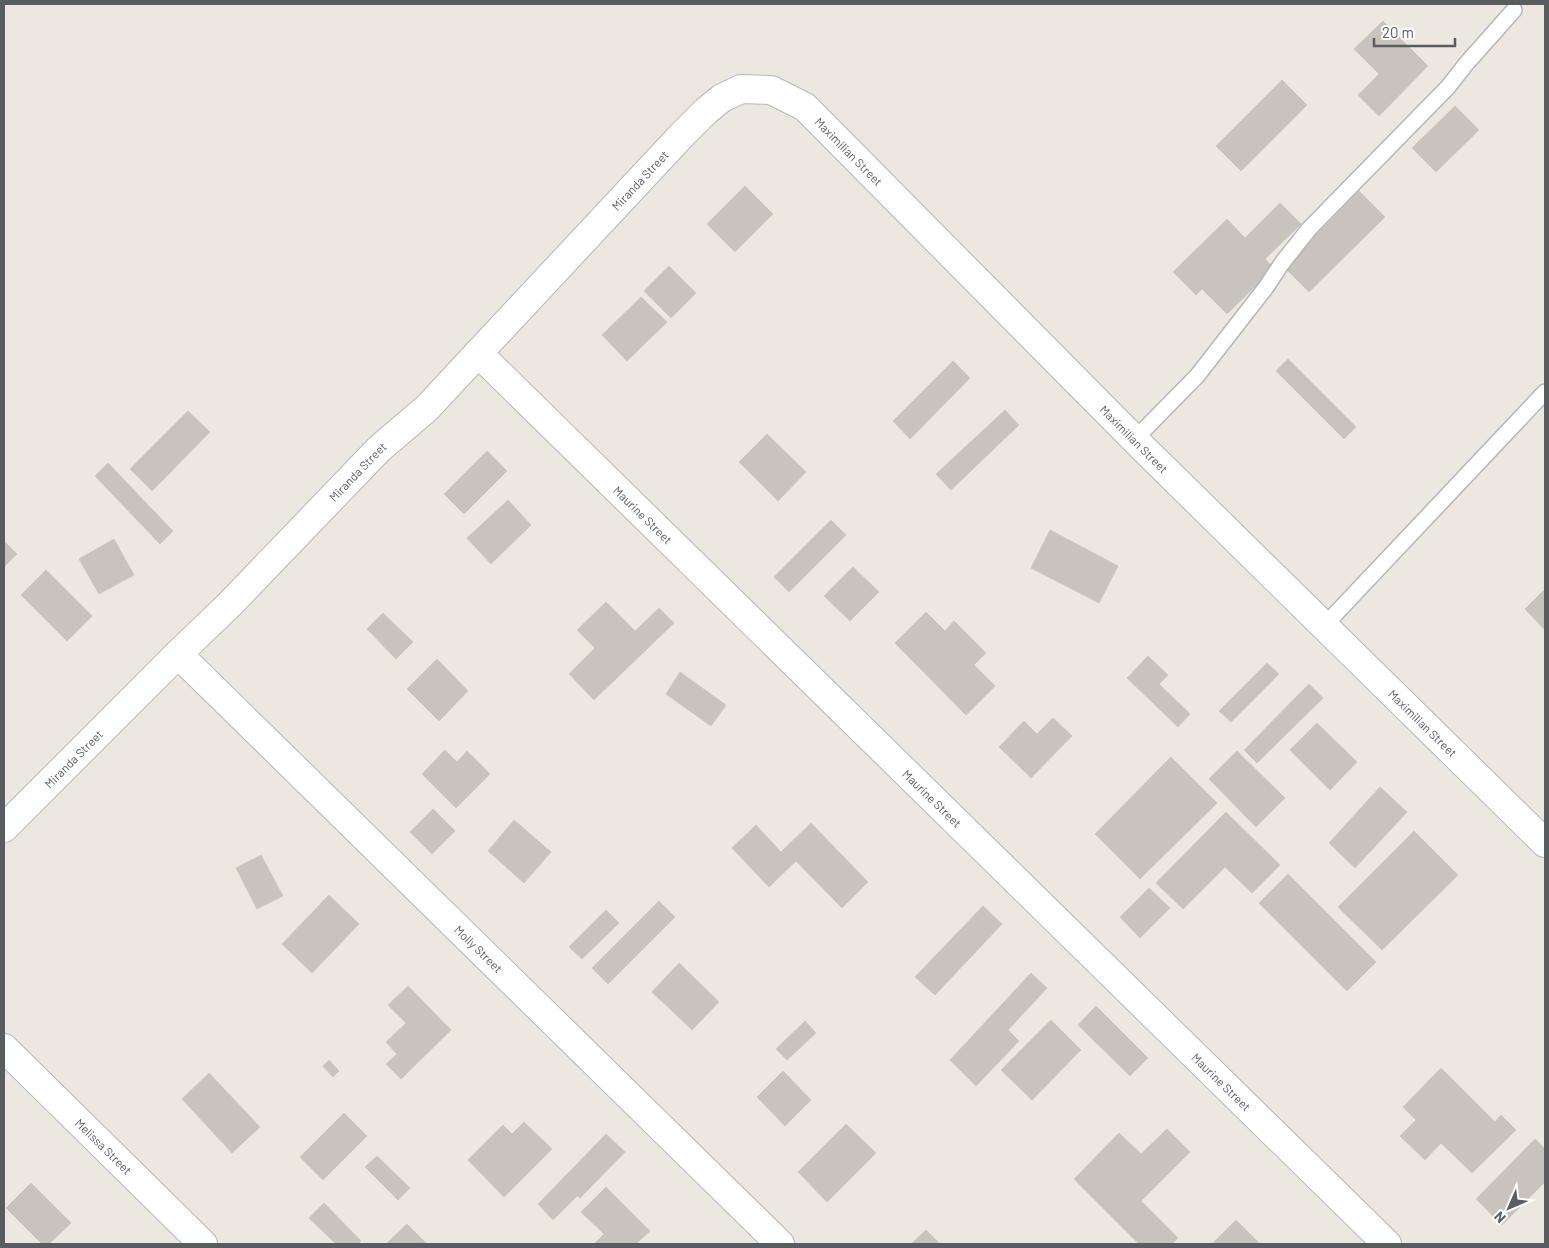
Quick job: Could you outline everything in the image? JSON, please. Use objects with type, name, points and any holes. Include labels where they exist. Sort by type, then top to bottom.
[{"type":"street","name":"Maximilian Street","points":[[706,111],[722,98],[741,89],[771,90],[805,108],[1134,440],[1545,843]]},
{"type":"street","name":"Miranda Street","points":[[4,828],[230,604],[379,449],[427,408],[706,111]]},
{"type":"street","name":"Maurine Street","points":[[478,353],[1387,1244]]},
{"type":"street","name":"Molly Street","points":[[178,654],[780,1244]]},
{"type":"street","name":"Melissa Street","points":[[4,1048],[203,1244]]},
{"type":"lane","points":[[1134,440],[1197,376],[1310,228],[1448,87],[1514,10]]},
{"type":"lane","points":[[1324,626],[1545,392]]},
{"type":"building","points":[[1383,21],[1428,66],[1379,116],[1358,95],[1379,74],[1354,49]]},
{"type":"building","points":[[1282,80],[1307,105],[1241,171],[1216,146]]},
{"type":"building","points":[[1455,106],[1479,130],[1436,172],[1412,148]]},
{"type":"building","points":[[745,186],[773,214],[735,252],[707,224]]},
{"type":"building","points":[[1359,191],[1385,217],[1309,292],[1284,267]]},
{"type":"building","points":[[1280,203],[1301,224],[1265,259],[1274,268],[1227,314],[1202,289],[1196,295],[1173,272],[1227,219],[1245,238]]},
{"type":"building","points":[[669,266],[696,293],[671,318],[644,291]]},
{"type":"building","points":[[641,297],[667,322],[627,361],[602,335]]},
{"type":"building","points":[[1288,359],[1356,427],[1344,439],[1276,371]]},
{"type":"building","points":[[953,361],[970,378],[910,439],[893,421]]},
{"type":"building","points":[[1005,410],[1019,425],[951,490],[936,474]]},
{"type":"building","points":[[188,411],[210,432],[152,491],[130,469]]},
{"type":"building","points":[[767,434],[806,472],[778,501],[739,462]]},
{"type":"building","points":[[487,451],[507,471],[464,514],[444,494]]},
{"type":"building","points":[[108,463],[173,531],[160,544],[95,476]]},
{"type":"building","points":[[508,500],[531,525],[491,564],[467,538]]},
{"type":"building","points":[[831,520],[846,535],[789,592],[774,577]]},
{"type":"building","points":[[1050,530],[1118,566],[1099,603],[1031,568]]},
{"type":"building","points":[[114,539],[134,575],[99,594],[79,559]]},
{"type":"building","points":[[4,541],[17,554],[4,567]]},
{"type":"building","points":[[853,567],[879,592],[850,621],[824,596]]},
{"type":"building","points":[[46,570],[92,616],[67,641],[21,595]]},
{"type":"building","points":[[1545,589],[1545,630],[1525,609]]},
{"type":"building","points":[[606,602],[635,631],[659,608],[674,623],[594,700],[569,674],[595,648],[577,630]]},
{"type":"building","points":[[926,612],[945,631],[954,621],[986,653],[974,665],[995,686],[966,715],[895,643]]},
{"type":"building","points":[[383,613],[413,642],[396,659],[367,629]]},
{"type":"building","points":[[1148,656],[1168,675],[1159,684],[1190,714],[1178,727],[1127,678]]},
{"type":"building","points":[[437,659],[468,691],[439,721],[407,689]]},
{"type":"building","points":[[1267,663],[1279,674],[1231,722],[1219,711]]},
{"type":"building","points":[[680,672],[726,705],[711,726],[666,694]]},
{"type":"building","points":[[1309,684],[1323,698],[1257,763],[1244,750]]},
{"type":"building","points":[[1053,718],[1072,736],[1031,778],[999,747],[1024,721],[1037,734]]},
{"type":"building","points":[[1317,723],[1357,762],[1330,790],[1290,750]]},
{"type":"building","points":[[445,750],[457,762],[467,751],[490,774],[456,808],[422,774]]},
{"type":"building","points":[[1237,751],[1285,798],[1256,827],[1209,779]]},
{"type":"building","points":[[1171,757],[1217,803],[1140,879],[1095,834]]},
{"type":"building","points":[[1380,787],[1407,812],[1355,868],[1329,843]]},
{"type":"building","points":[[433,809],[455,831],[432,854],[410,832]]},
{"type":"building","points":[[1226,812],[1280,865],[1252,893],[1225,867],[1183,909],[1156,883]]},
{"type":"building","points":[[514,820],[551,852],[524,883],[488,851]]},
{"type":"building","points":[[811,823],[868,882],[842,908],[796,861],[769,887],[732,848],[756,825],[781,852]]},
{"type":"building","points":[[1414,831],[1458,875],[1382,950],[1338,907]]},
{"type":"building","points":[[261,855],[283,896],[257,909],[236,868]]},
{"type":"building","points":[[1288,874],[1376,962],[1347,991],[1259,903]]},
{"type":"building","points":[[1149,888],[1170,908],[1140,938],[1120,917]]},
{"type":"building","points":[[329,895],[359,924],[312,973],[282,944]]},
{"type":"building","points":[[659,901],[675,917],[608,984],[592,968]]},
{"type":"building","points":[[983,906],[1002,924],[935,995],[915,977]]},
{"type":"building","points":[[606,910],[619,923],[582,959],[569,947]]},
{"type":"building","points":[[679,963],[719,1002],[692,1030],[652,992]]},
{"type":"building","points":[[1031,973],[1047,988],[1008,1030],[1019,1041],[976,1086],[950,1060]]},
{"type":"building","points":[[408,986],[451,1030],[401,1079],[386,1064],[397,1054],[386,1042],[406,1023],[388,1005]]},
{"type":"building","points":[[1096,1006],[1148,1058],[1130,1076],[1078,1025]]},
{"type":"building","points":[[1051,1020],[1081,1050],[1032,1100],[1001,1070]]},
{"type":"building","points":[[805,1021],[816,1033],[787,1060],[776,1049]]},
{"type":"building","points":[[329,1060],[339,1071],[333,1077],[323,1066]]},
{"type":"building","points":[[1441,1068],[1495,1122],[1501,1115],[1516,1130],[1472,1173],[1441,1143],[1425,1160],[1400,1136],[1416,1120],[1403,1107]]},
{"type":"building","points":[[783,1071],[811,1100],[785,1126],[757,1097]]},
{"type":"building","points":[[209,1073],[260,1127],[232,1153],[182,1099]]},
{"type":"building","points":[[344,1113],[367,1136],[323,1180],[300,1157]]},
{"type":"building","points":[[524,1122],[552,1149],[504,1197],[468,1160],[503,1125],[512,1134]]},
{"type":"building","points":[[846,1124],[876,1153],[827,1202],[798,1172]]},
{"type":"building","points":[[1167,1129],[1190,1152],[1141,1201],[1178,1238],[1172,1244],[1139,1244],[1074,1179],[1119,1133],[1141,1154]]},
{"type":"building","points":[[606,1134],[625,1152],[580,1198],[577,1196],[553,1220],[538,1204]]},
{"type":"building","points":[[1535,1139],[1545,1149],[1545,1182],[1502,1225],[1476,1199]]},
{"type":"building","points":[[377,1156],[410,1188],[398,1200],[365,1167]]},
{"type":"building","points":[[31,1183],[71,1223],[49,1244],[42,1244],[6,1208]]},
{"type":"building","points":[[606,1187],[650,1231],[636,1244],[594,1244],[604,1234],[581,1212]]},
{"type":"building","points":[[324,1203],[361,1241],[358,1244],[336,1244],[309,1218]]},
{"type":"building","points":[[1236,1220],[1260,1244],[1212,1244]]},
{"type":"building","points":[[407,1224],[427,1244],[386,1244]]},
{"type":"building","points":[[926,1230],[940,1244],[911,1244]]}]
